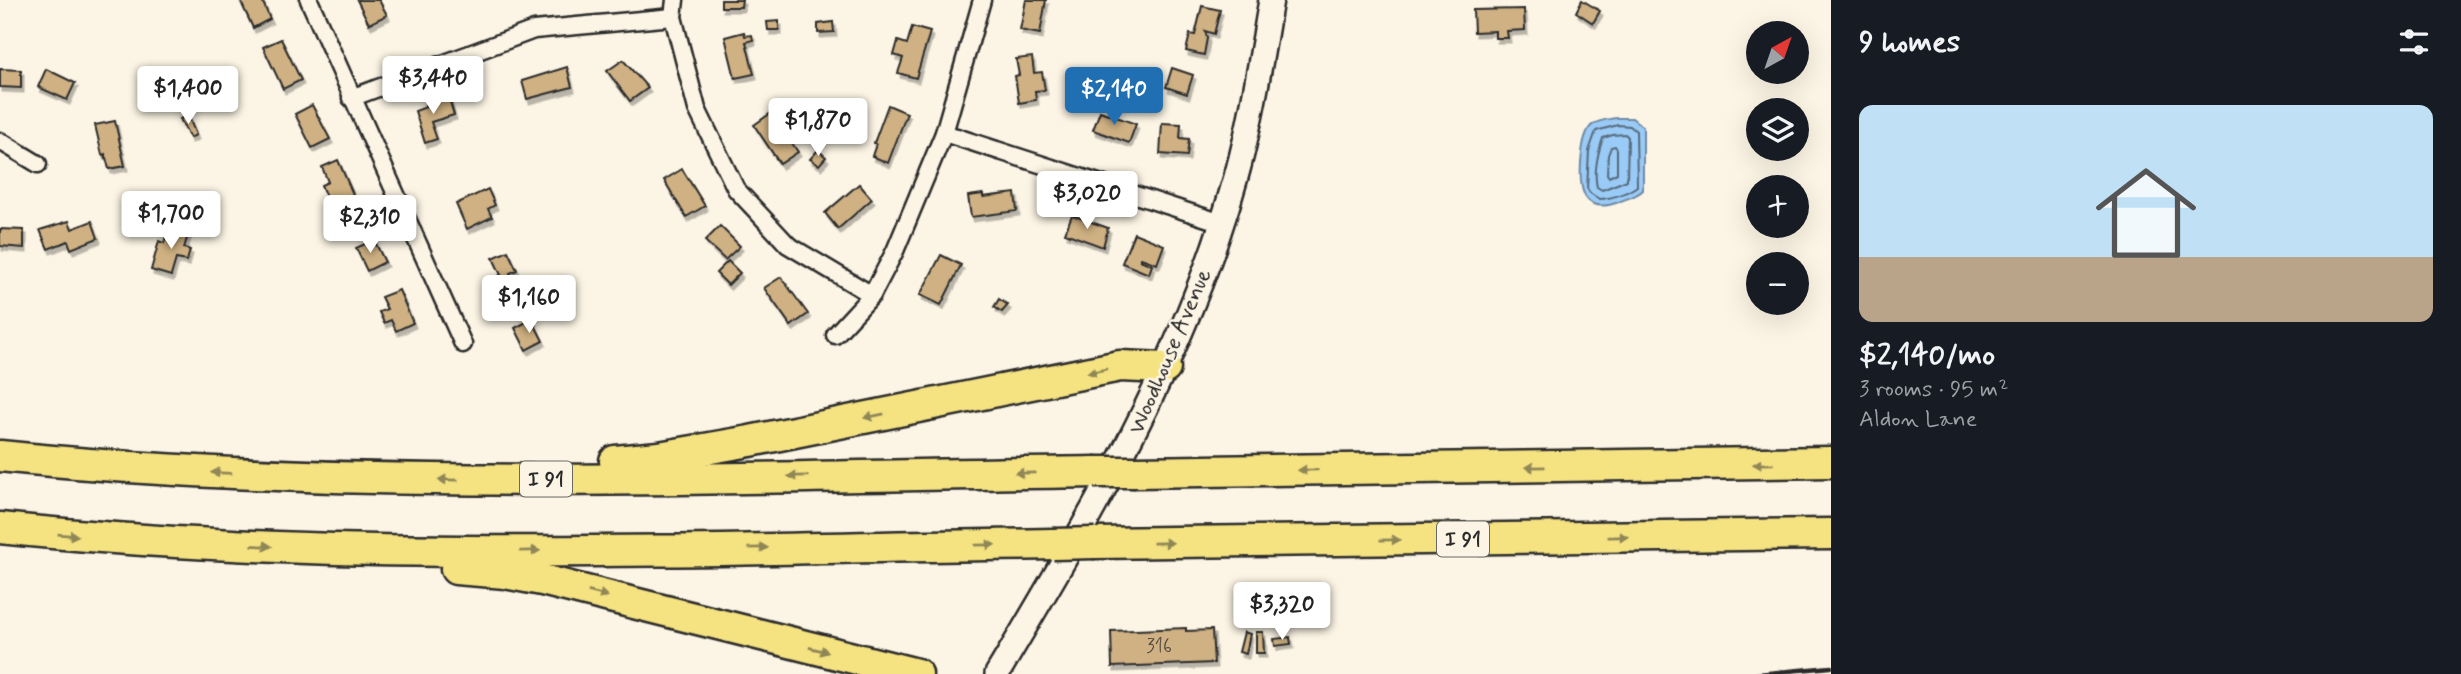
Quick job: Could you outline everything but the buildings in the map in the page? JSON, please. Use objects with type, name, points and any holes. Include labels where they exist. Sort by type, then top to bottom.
[{"type":"highway","points":[[497,480],[548,463],[639,459],[716,447],[1120,366],[1165,368]]},
{"type":"highway","name":"I 91","points":[[0,456],[212,473],[497,480],[1831,462]]},
{"type":"highway","name":"I 91","points":[[0,528],[133,540],[466,552],[1831,534]]},
{"type":"highway","points":[[364,550],[411,566],[491,571],[542,580],[917,674]]},
{"type":"main road","name":"Woodhouse Avenue","points":[[997,674],[1124,453],[1165,368],[1222,223],[1244,145],[1271,0]]},
{"type":"street","points":[[309,0],[463,344]]},
{"type":"street","points":[[675,0],[673,17],[697,108],[736,189],[788,245],[872,295]]},
{"type":"street","points":[[835,335],[872,295],[895,250],[944,133],[982,0]]},
{"type":"street","points":[[351,98],[534,30],[673,17]]},
{"type":"street","points":[[944,133],[1222,223]]},
{"type":"street","points":[[0,141],[38,164]]},
{"type":"water","points":[[1617,118],[1632,118],[1643,127],[1643,190],[1619,202],[1598,205],[1586,198],[1581,183],[1583,144],[1588,130],[1594,124]]},
{"type":"railway","points":[[1757,674],[1831,667]]}]
